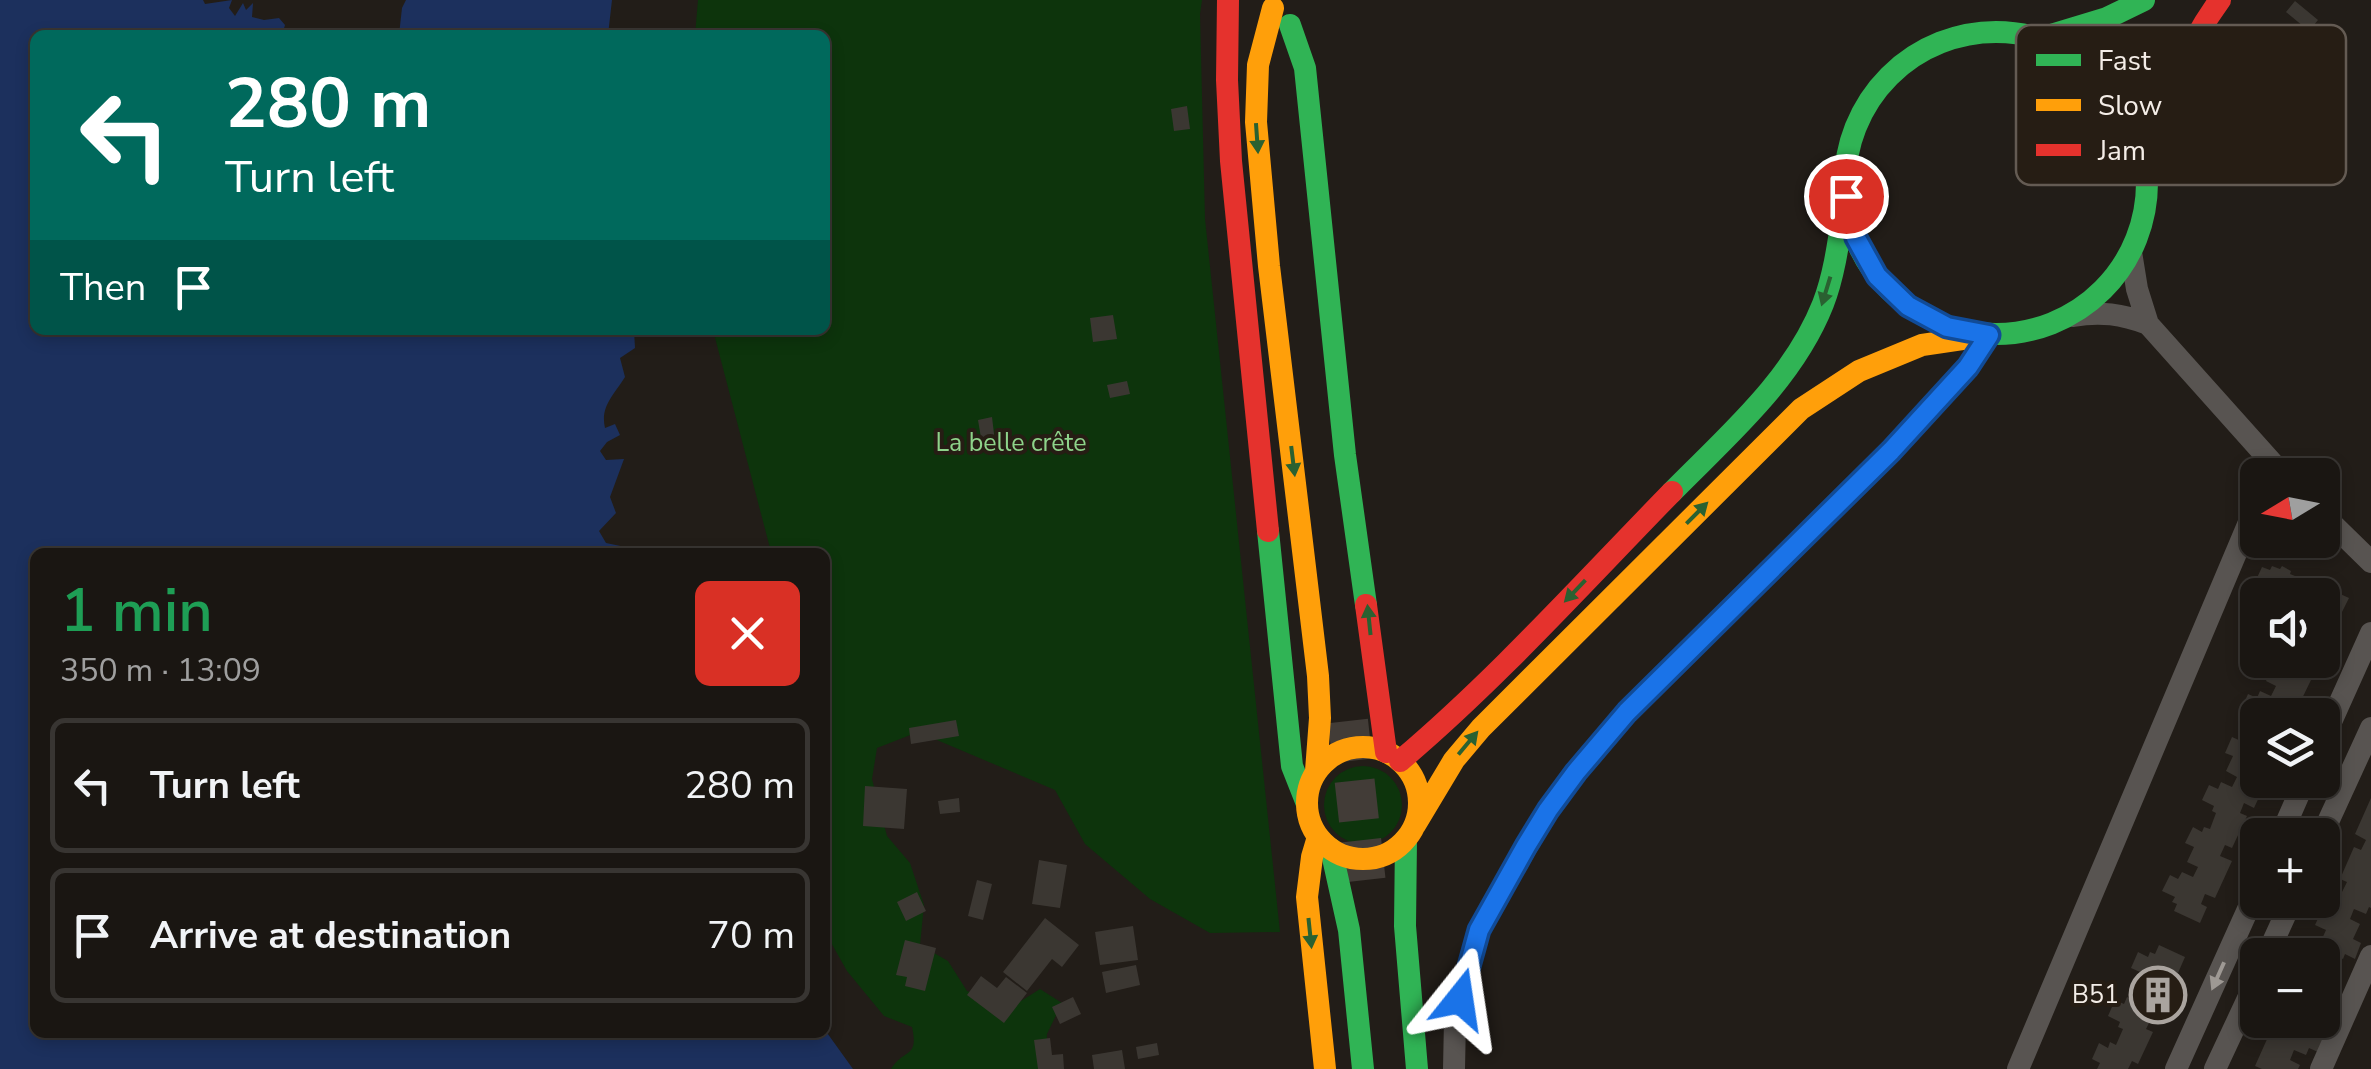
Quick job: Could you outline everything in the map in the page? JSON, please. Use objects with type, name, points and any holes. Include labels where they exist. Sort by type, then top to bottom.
[{"type":"main road","points":[[1228,0],[1227,96],[1233,180],[1288,738],[1292,766],[1310,822],[1340,878],[1363,1069]]},
{"type":"main road","points":[[2090,25],[2144,0]]},
{"type":"main road","points":[[2204,25],[2220,0]]},
{"type":"main road","points":[[1282,8],[1258,66],[1256,122],[1269,266],[1318,676],[1316,771],[1307,804]]},
{"type":"main road","points":[[1280,137],[1272,50],[1282,8]]},
{"type":"main road","points":[[1282,8],[1304,68],[1345,454],[1376,683],[1393,756]]},
{"type":"main road","points":[[1282,8],[1360,719]]},
{"type":"main road","points":[[1989,335],[1947,327],[1908,306],[1877,276],[1856,238],[1845,176],[1854,130],[1876,90],[1909,58],[1950,38],[1996,31],[2016,34]]},
{"type":"main road","points":[[1324,843],[1345,857],[1362,860],[1394,850],[1411,832],[1454,760],[1481,728],[1801,409],[1859,371],[1922,345],[2032,331],[2073,316],[2106,288],[2131,252],[2146,211],[2147,185]]},
{"type":"main road","points":[[1393,756],[1432,734],[1762,400],[1800,350],[1823,304],[1846,196]]},
{"type":"main road","points":[[1376,683],[1386,701],[1410,718],[1429,717],[1475,692]]},
{"type":"main road","points":[[1316,771],[1330,757],[1348,749],[1367,747],[1393,756],[1411,774],[1418,791],[1419,808],[1403,879],[1418,1069]]},
{"type":"main road","points":[[1324,843],[1308,877],[1307,898],[1325,1069]]},
{"type":"main road","points":[[1384,1050],[1376,912],[1398,1069]]},
{"type":"street","points":[[2131,252],[2148,324],[2263,458]]},
{"type":"street","points":[[2073,316],[2118,314],[2148,324]]},
{"type":"street","points":[[1454,1069],[1455,1020],[1479,930],[1557,797],[1627,712],[1891,451],[1968,367],[1989,335]]},
{"type":"street","points":[[2340,532],[2371,562]]},
{"type":"street","points":[[2018,1069],[2240,544]]},
{"type":"street","points":[[2340,702],[2371,633]]},
{"type":"street","points":[[2330,818],[2371,728]]},
{"type":"street","points":[[2176,1069],[2244,918]]},
{"type":"street","points":[[2320,1069],[2371,956]]},
{"type":"street","points":[[2215,1069],[2240,1016]]},
{"type":"green space","name":"La belle crête","points":[[698,0],[1202,0],[1205,219],[1280,932],[1210,933],[1150,899],[1085,844],[1055,790],[918,732],[877,748],[872,779],[887,836],[910,863],[924,905],[920,945],[948,961],[967,991],[999,1003],[1021,1001],[1040,989],[1062,1003],[1047,1034],[1046,1063],[1040,1069],[891,1069],[912,1049],[912,1027],[884,1016],[847,971],[830,941],[830,548],[770,548],[714,335],[830,335],[830,30],[695,30]]},
{"type":"green space","points":[[1355,766],[1371,766],[1396,783],[1402,805],[1396,827],[1385,838],[1371,844],[1355,844],[1330,827],[1324,813],[1324,797],[1341,772]]},
{"type":"water","points":[[0,0],[203,0],[205,4],[232,0],[229,8],[235,16],[243,3],[246,10],[253,3],[252,17],[279,18],[285,25],[284,30],[30,30],[30,335],[634,335],[635,348],[620,358],[625,377],[604,413],[605,428],[615,424],[620,435],[600,451],[606,460],[624,459],[610,497],[616,513],[599,531],[606,543],[630,548],[30,548],[30,1038],[830,1037],[853,1069],[0,1069]]},
{"type":"water","points":[[406,0],[612,0],[609,30],[400,30]]},
{"type":"building","points":[[2295,1],[2318,20],[2314,25],[2302,25],[2286,12]]},
{"type":"building","points":[[1187,106],[1190,129],[1174,131],[1171,109]]},
{"type":"building","points":[[1113,315],[1117,339],[1093,342],[1090,318]]},
{"type":"building","points":[[1127,381],[1130,394],[1110,398],[1107,385]]},
{"type":"building","points":[[992,417],[995,442],[982,444],[978,420]]},
{"type":"building","points":[[2272,566],[2282,566],[2300,578],[2257,578],[2262,567],[2270,570]]},
{"type":"building","points":[[2340,594],[2349,598],[2340,616]]},
{"type":"building","points":[[2311,680],[2302,698],[2257,698],[2260,691],[2271,696],[2276,686],[2266,681]]},
{"type":"building","points":[[956,720],[959,736],[911,744],[909,728]]},
{"type":"building","points":[[2232,737],[2240,741],[2240,798],[2259,798],[2254,808],[2244,803],[2240,813],[2247,816],[2240,818],[2240,831],[2232,848],[2225,845],[2220,856],[2232,861],[2215,898],[2205,894],[2201,904],[2207,907],[2200,923],[2174,911],[2175,897],[2162,891],[2170,875],[2178,879],[2182,872],[2193,877],[2198,867],[2187,862],[2194,847],[2185,843],[2193,827],[2202,832],[2204,827],[2210,829],[2216,813],[2212,811],[2214,806],[2202,800],[2209,785],[2218,789],[2221,782],[2232,787],[2237,777],[2226,771],[2233,756],[2225,753]]},
{"type":"building","points":[[865,786],[907,789],[904,829],[863,826]]},
{"type":"building","points":[[959,798],[960,812],[940,814],[938,801]]},
{"type":"building","points":[[2371,798],[2371,908],[2366,914],[2354,909],[2350,919],[2360,924],[2353,939],[2361,943],[2355,959],[2345,954],[2343,959],[2340,938],[2322,938],[2326,930],[2315,925],[2318,918],[2340,918],[2340,891],[2347,882],[2340,879],[2354,847],[2361,850],[2366,840],[2355,834]]},
{"type":"building","points":[[1039,860],[1067,865],[1060,908],[1032,904]]},
{"type":"building","points":[[977,880],[992,884],[983,920],[968,916]]},
{"type":"building","points":[[917,892],[926,911],[906,921],[897,902]]},
{"type":"building","points":[[1045,918],[1079,945],[1062,967],[1052,959],[1027,991],[1003,972]]},
{"type":"building","points":[[1133,926],[1138,960],[1100,965],[1095,932]]},
{"type":"building","points":[[905,940],[936,948],[925,991],[905,986],[907,977],[896,975]]},
{"type":"building","name":"B51","points":[[2159,945],[2185,957],[2178,973],[2171,970],[2166,981],[2178,986],[2160,1023],[2151,1019],[2146,1029],[2153,1032],[2138,1064],[2132,1061],[2128,1069],[2097,1069],[2100,1063],[2092,1059],[2099,1043],[2108,1048],[2110,1042],[2116,1045],[2123,1029],[2118,1027],[2120,1022],[2108,1016],[2115,1000],[2124,1004],[2127,997],[2138,1002],[2143,992],[2133,987],[2140,972],[2131,968],[2138,952],[2148,957],[2150,952],[2155,954]]},
{"type":"building","points":[[1136,965],[1140,985],[1106,993],[1102,972]]},
{"type":"building","points":[[981,976],[997,988],[1006,977],[1027,993],[1004,1023],[967,995]]},
{"type":"building","points":[[1073,997],[1081,1014],[1060,1024],[1052,1007]]},
{"type":"building","points":[[1050,1038],[1052,1055],[1063,1054],[1064,1069],[1038,1069],[1034,1040]]},
{"type":"building","points":[[2268,1038],[2324,1038],[2318,1052],[2309,1048],[2306,1055],[2294,1050],[2290,1060],[2300,1065],[2298,1069],[2255,1066]]},
{"type":"building","points":[[1157,1043],[1159,1055],[1138,1059],[1136,1047]]},
{"type":"building","points":[[1122,1050],[1125,1069],[1094,1069],[1092,1055]]},
{"type":"tunnel","points":[[1348,721],[1367,893]]},
{"type":"traffic: fast","points":[[2084,25],[2144,0]]},
{"type":"traffic: fast","points":[[1290,25],[1305,68],[1345,455],[1366,605]]},
{"type":"traffic: fast","points":[[2016,34],[1967,35],[1912,58],[1889,76],[1857,125],[1848,154],[1848,212],[1857,241],[1889,290],[1938,322],[1967,331],[1996,334],[2054,322],[2103,290],[2121,267],[2135,241],[2147,185]]},
{"type":"traffic: fast","points":[[1672,492],[1777,382],[1810,332],[1831,280],[1844,205]]},
{"type":"traffic: fast","points":[[1268,531],[1292,766],[1307,804]]},
{"type":"traffic: fast","points":[[1406,839],[1405,926],[1417,1069]]},
{"type":"traffic: fast","points":[[1331,849],[1349,930],[1363,1069]]},
{"type":"traffic: slow","points":[[1273,8],[1258,65],[1256,122],[1269,266],[1318,676],[1316,771]]},
{"type":"traffic: slow","points":[[1415,825],[1454,760],[1481,728],[1801,409],[1859,371],[1922,345],[1976,337]]},
{"type":"traffic: slow","points":[[1363,747],[1384,751],[1403,763],[1415,782],[1419,803],[1415,824],[1403,843],[1384,855],[1363,859],[1342,855],[1323,843],[1311,824],[1307,803],[1311,782],[1323,763],[1342,751],[1363,747]]},
{"type":"traffic: slow","points":[[1318,837],[1307,897],[1325,1069]]},
{"type":"traffic: jam","points":[[1228,0],[1231,161],[1268,531]]},
{"type":"traffic: jam","points":[[2203,25],[2220,0]]},
{"type":"traffic: jam","points":[[1400,761],[1505,664],[1672,492]]},
{"type":"traffic: jam","points":[[1366,605],[1386,752]]},
{"type":"place","name":"B51","points":[[2158,995]]},
{"type":"route","points":[[1460,999],[1479,930],[1548,810],[1576,772],[1627,712],[1891,451],[1968,367],[1989,335],[1947,327],[1908,306],[1877,276],[1856,238],[1846,196]]}]
